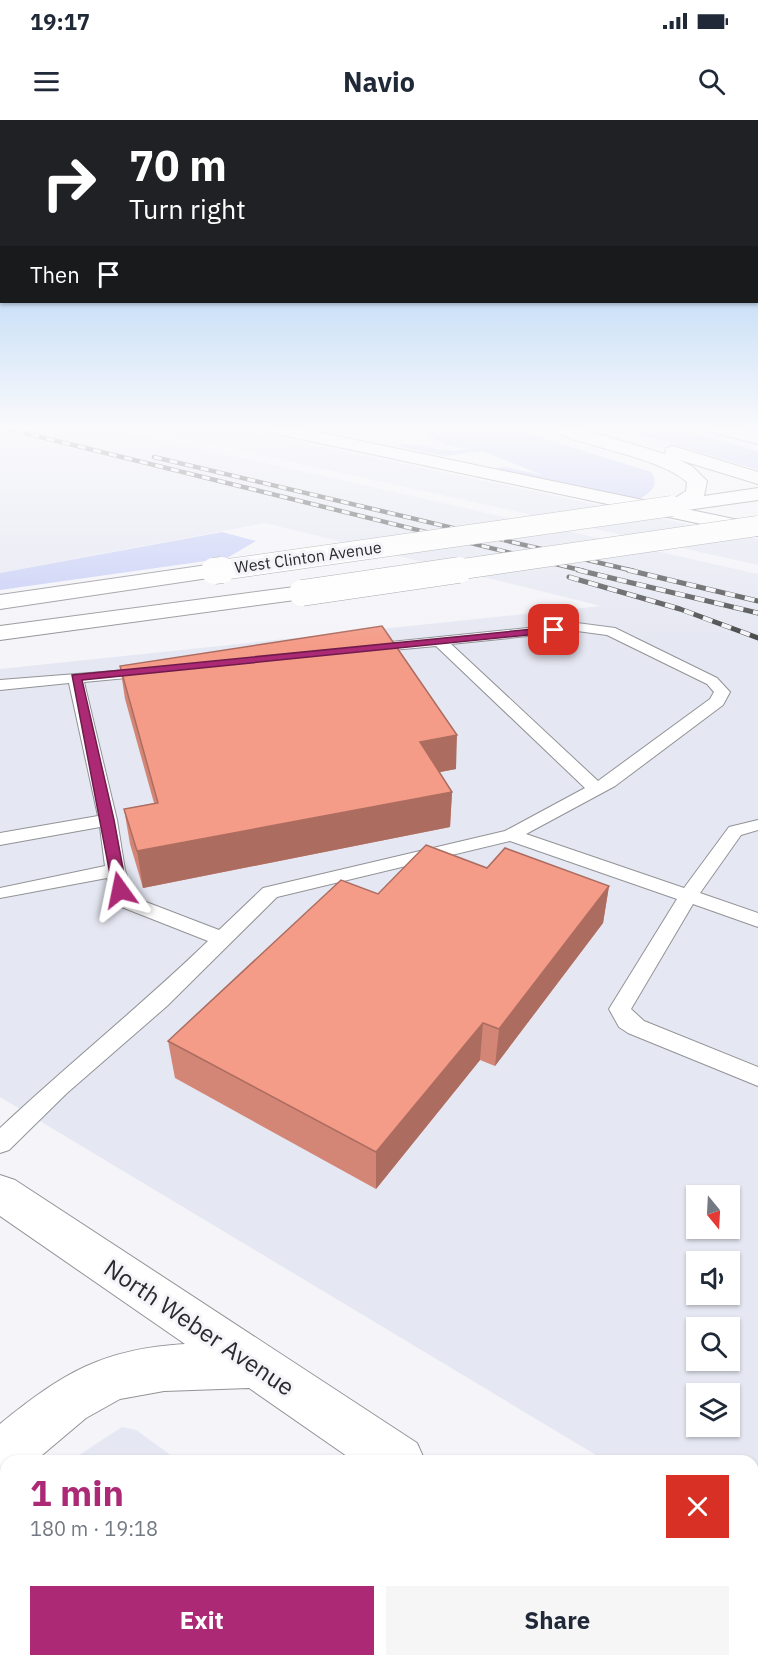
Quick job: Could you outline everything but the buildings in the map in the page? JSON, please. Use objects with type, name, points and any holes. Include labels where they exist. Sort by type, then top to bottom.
[{"type":"main road","points":[[613,498],[758,528]]},
{"type":"main road","points":[[672,506],[687,498]]},
{"type":"main road","name":"West Clinton Avenue","points":[[0,602],[728,498]]},
{"type":"main road","name":"West Clinton Avenue","points":[[0,633],[302,593],[758,528]]},
{"type":"main road","name":"North Weber Avenue","points":[[0,1193],[390,1455]]},
{"type":"main road","points":[[3,1455],[81,1393],[119,1376],[157,1370],[255,1365]]},
{"type":"lane","points":[[0,1143],[59,1087],[159,1001],[270,892],[511,835],[597,789],[717,702],[722,692],[712,681],[610,631],[595,628],[577,627],[357,650]]},
{"type":"lane","points":[[439,641],[597,789]]},
{"type":"lane","points":[[0,685],[170,668]]},
{"type":"lane","points":[[76,678],[108,820],[115,870],[126,901],[222,939]]},
{"type":"lane","points":[[0,839],[108,820]]},
{"type":"lane","points":[[758,825],[750,825],[735,831],[688,896],[620,1009],[627,1021],[636,1027],[758,1077]]},
{"type":"lane","points":[[511,835],[758,920]]},
{"type":"lane","points":[[3,893],[115,870]]},
{"type":"shaded area","points":[[0,498],[421,498],[758,574],[758,1455],[596,1455],[0,1097],[0,669],[601,606],[265,523],[0,573]]},
{"type":"shaded area","points":[[456,498],[565,498],[758,539],[758,565]]},
{"type":"shaded area","points":[[222,532],[256,541],[227,558],[0,590],[0,573]]},
{"type":"shaded area","points":[[122,1427],[136,1430],[171,1455],[79,1455]]},
{"type":"railway","points":[[289,498],[584,571]]},
{"type":"railway","points":[[327,498],[634,571]]},
{"type":"railway","points":[[578,570],[758,613]]},
{"type":"railway","points":[[628,570],[758,601]]},
{"type":"railway","points":[[569,577],[680,609],[758,638]]},
{"type":"route","points":[[120,890],[108,820],[76,678],[554,630]]}]
